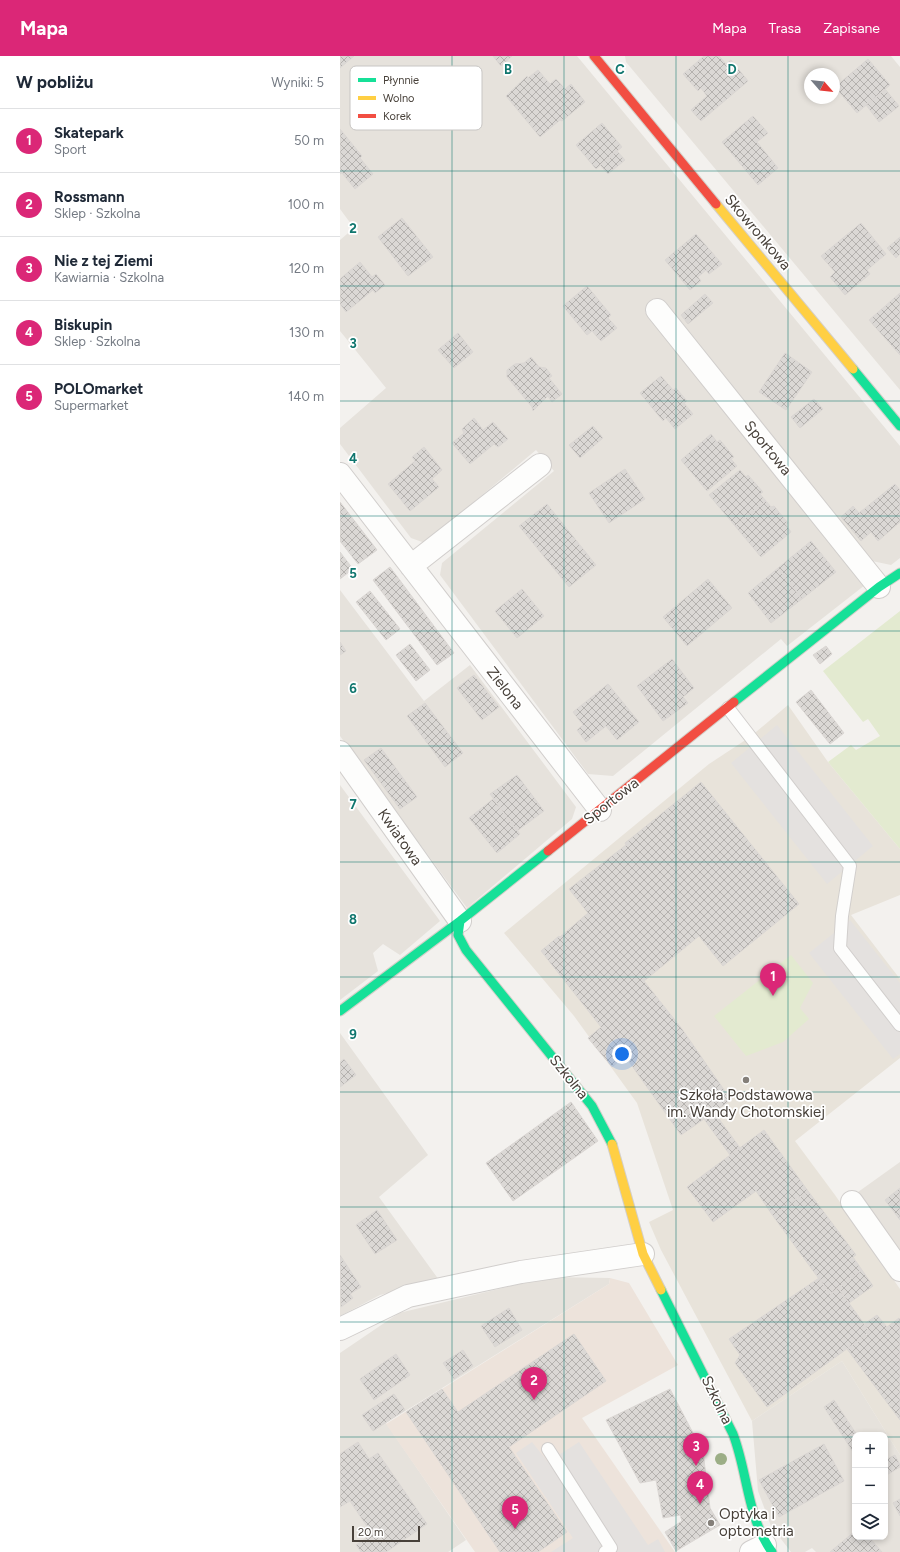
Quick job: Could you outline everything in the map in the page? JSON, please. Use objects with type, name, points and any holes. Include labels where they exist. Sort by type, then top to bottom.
[{"type":"street","name":"Skowronkowa","points":[[594,56],[900,426]]},
{"type":"street","name":"Sportowa","points":[[657,310],[879,587]]},
{"type":"street","points":[[411,566],[540,465]]},
{"type":"street","name":"Zielona","points":[[340,474],[600,810]]},
{"type":"street","name":"Sportowa","points":[[340,1011],[460,921],[879,587],[900,573]]},
{"type":"street","name":"Kwiatowa","points":[[340,752],[460,921]]},
{"type":"street","name":"Szkolna","points":[[460,921],[458,936],[466,950],[592,1106],[614,1148],[643,1254],[733,1434],[742,1459],[751,1505],[763,1550]]},
{"type":"street","points":[[852,1202],[900,1270]]},
{"type":"street","points":[[340,1329],[408,1296],[521,1272],[643,1254]]},
{"type":"lane","points":[[728,708],[850,866],[842,916],[840,948],[900,1024]]},
{"type":"lane","points":[[548,1449],[611,1548],[605,1552]]},
{"type":"shaded area","points":[[340,56],[577,56],[900,446],[900,558],[891,565],[872,561],[657,302],[645,312],[865,585],[787,646],[781,639],[613,776],[588,774],[440,575],[442,563],[554,471],[536,450],[425,543],[411,538],[340,444],[340,428],[386,388],[340,331],[340,240],[354,228],[340,209]]},
{"type":"shaded area","points":[[625,56],[891,56],[900,67],[900,390],[626,62]]},
{"type":"shaded area","points":[[340,590],[424,701],[470,665],[576,807],[572,819],[467,908],[340,736]]},
{"type":"shaded area","name":"Szkoła Podstawowa im. Wandy Chotomskiej","points":[[788,705],[828,762],[900,849],[900,895],[851,915],[900,979],[900,1058],[795,1141],[835,1195],[900,1289],[900,1455],[888,1436],[888,1432],[886,1432],[842,1361],[752,1421],[661,1250],[649,1222],[673,1210],[637,1103],[574,1016],[504,933],[709,764],[750,737]]},
{"type":"shaded area","points":[[777,725],[873,846],[827,884],[731,763]]},
{"type":"shaded area","points":[[340,785],[440,921],[400,955],[383,944],[373,953],[378,971],[340,1000]]},
{"type":"shaded area","points":[[850,920],[900,983],[900,1054],[893,1059],[809,953]]},
{"type":"shaded area","points":[[340,1033],[428,1155],[379,1197],[439,1280],[380,1295],[340,1316]]},
{"type":"shaded area","points":[[900,1162],[900,1252],[858,1192]]},
{"type":"shaded area","points":[[549,1277],[610,1278],[609,1284],[386,1423],[466,1540],[448,1552],[340,1552],[340,1353],[399,1313]]},
{"type":"shaded area","points":[[610,1278],[629,1283],[678,1365],[582,1418],[675,1552],[475,1552],[386,1424],[609,1284]]},
{"type":"shaded area","points":[[842,1361],[886,1432],[852,1432],[852,1540],[888,1540],[888,1436],[900,1455],[900,1552],[816,1552],[812,1548],[805,1552],[791,1552],[771,1526],[758,1491],[752,1421]]},
{"type":"shaded area","points":[[532,1442],[548,1462],[579,1442],[648,1545],[658,1539],[665,1552],[551,1552],[573,1538],[516,1453]]},
{"type":"green space","points":[[900,611],[900,849],[828,762],[851,745],[856,750],[880,736],[868,719],[863,722],[823,671]]},
{"type":"green space","points":[[791,955],[813,983],[800,1008],[809,1019],[783,1042],[746,1056],[714,1016]]},
{"type":"building","points":[[340,56],[354,56],[340,68]]},
{"type":"building","points":[[493,56],[512,56],[501,66]]},
{"type":"building","points":[[704,56],[719,56],[726,64],[731,60],[748,81],[701,121],[691,110],[707,96],[701,88],[698,91],[683,74]]},
{"type":"building","points":[[868,59],[890,85],[857,113],[840,93],[840,83]]},
{"type":"building","points":[[538,70],[550,84],[556,79],[565,89],[571,84],[585,102],[540,137],[506,96],[527,76],[528,78]]},
{"type":"building","points":[[885,89],[899,106],[879,122],[866,105]]},
{"type":"building","points":[[753,116],[768,133],[757,142],[778,168],[758,185],[722,142]]},
{"type":"building","points":[[602,123],[622,147],[596,169],[576,145]]},
{"type":"building","points":[[340,129],[362,156],[360,158],[373,174],[355,189],[342,173],[340,174]]},
{"type":"building","points":[[617,151],[625,160],[608,174],[600,165]]},
{"type":"building","points":[[402,218],[433,257],[408,276],[378,237]]},
{"type":"building","points":[[861,223],[886,254],[867,270],[870,274],[845,295],[830,277],[835,272],[821,256]]},
{"type":"building","points":[[696,234],[722,264],[709,274],[706,270],[698,277],[701,281],[690,290],[665,260]]},
{"type":"building","points":[[900,237],[900,254],[896,258],[887,248]]},
{"type":"building","points":[[360,262],[372,277],[376,274],[385,285],[375,293],[373,290],[346,312],[340,304],[340,279]]},
{"type":"building","points":[[587,286],[611,315],[608,318],[617,328],[601,341],[592,331],[587,335],[563,306]]},
{"type":"building","points":[[900,293],[900,355],[869,320]]},
{"type":"building","points":[[705,294],[713,303],[688,324],[681,315]]},
{"type":"building","points":[[458,333],[473,352],[454,368],[438,350]]},
{"type":"building","points":[[785,353],[812,372],[786,410],[759,392]]},
{"type":"building","points":[[531,357],[539,367],[546,368],[552,376],[549,378],[562,394],[552,402],[548,396],[533,411],[532,407],[507,377],[507,370],[515,364],[524,363]]},
{"type":"building","points":[[661,376],[673,390],[676,388],[687,401],[684,403],[693,414],[675,429],[666,418],[663,421],[640,393]]},
{"type":"building","points":[[814,399],[823,409],[800,428],[791,417]]},
{"type":"building","points":[[474,418],[483,430],[493,422],[508,439],[498,447],[494,444],[470,464],[452,443],[464,433],[462,429]]},
{"type":"building","points":[[593,426],[603,438],[580,458],[569,445]]},
{"type":"building","points":[[711,434],[717,442],[720,440],[734,457],[731,459],[737,466],[707,491],[681,460]]},
{"type":"building","points":[[424,447],[442,470],[432,479],[439,487],[410,511],[388,484],[415,461],[412,457]]},
{"type":"building","points":[[625,469],[645,499],[609,523],[589,493]]},
{"type":"building","points":[[740,470],[746,477],[748,475],[763,492],[760,494],[766,501],[735,526],[709,495]]},
{"type":"building","points":[[895,484],[900,490],[900,522],[878,541],[871,532],[861,541],[841,517],[853,506],[859,513]]},
{"type":"building","points":[[766,501],[771,507],[774,506],[788,523],[786,525],[791,532],[761,557],[735,526]]},
{"type":"building","points":[[340,502],[377,550],[358,564],[340,541]]},
{"type":"building","points":[[547,504],[596,565],[569,587],[519,526]]},
{"type":"building","points":[[811,541],[836,572],[802,599],[778,568]]},
{"type":"building","points":[[340,552],[353,569],[340,579]]},
{"type":"building","points":[[390,567],[454,653],[437,665],[373,580]]},
{"type":"building","points":[[778,568],[802,599],[771,623],[748,593]]},
{"type":"building","points":[[708,579],[732,608],[687,646],[663,617]]},
{"type":"building","points":[[522,589],[544,616],[517,638],[495,611]]},
{"type":"building","points":[[370,591],[400,629],[386,640],[356,602]]},
{"type":"building","points":[[340,642],[346,651],[340,655]]},
{"type":"building","points":[[410,644],[430,670],[416,681],[396,655]]},
{"type":"building","points":[[826,646],[832,654],[820,664],[813,655]]},
{"type":"building","points":[[672,659],[694,688],[683,697],[688,703],[663,721],[637,686]]},
{"type":"building","points":[[474,675],[499,707],[482,720],[457,688]]},
{"type":"building","points":[[608,684],[639,722],[617,740],[606,726],[586,742],[577,730],[583,725],[573,712]]},
{"type":"building","points":[[811,690],[844,733],[830,744],[796,702]]},
{"type":"building","points":[[425,703],[463,753],[445,767],[407,716]]},
{"type":"building","points":[[381,748],[417,797],[400,809],[364,760]]},
{"type":"building","points":[[517,775],[544,811],[517,831],[490,794]]},
{"type":"building","points":[[701,782],[799,904],[723,966],[699,936],[644,981],[682,1029],[731,1100],[714,1112],[740,1148],[730,1155],[704,1119],[681,1135],[625,1056],[612,1067],[588,1038],[601,1027],[541,951],[588,913],[569,889],[626,845],[625,843]]},
{"type":"building","points":[[493,799],[520,834],[497,853],[469,818]]},
{"type":"building","points":[[344,1059],[356,1075],[340,1087],[340,1062]]},
{"type":"building","points":[[571,1102],[598,1141],[513,1201],[486,1163]]},
{"type":"building","points":[[764,1130],[808,1191],[773,1216],[756,1191],[713,1222],[687,1187]]},
{"type":"building","points":[[900,1188],[900,1220],[885,1200]]},
{"type":"building","points":[[808,1191],[856,1255],[853,1257],[862,1270],[830,1294],[773,1216]]},
{"type":"building","points":[[377,1210],[397,1240],[375,1254],[356,1225]]},
{"type":"building","points":[[340,1255],[361,1287],[350,1294],[353,1298],[341,1307]]},
{"type":"building","points":[[862,1270],[873,1286],[849,1303],[838,1288]]},
{"type":"building","points":[[819,1278],[830,1294],[838,1288],[870,1332],[767,1407],[735,1363],[740,1355],[729,1339]]},
{"type":"building","points":[[509,1308],[522,1330],[495,1347],[481,1326]]},
{"type":"building","points":[[877,1315],[887,1327],[899,1318],[900,1319],[900,1420],[847,1349],[870,1332],[864,1324]]},
{"type":"building","points":[[574,1334],[606,1381],[509,1447],[567,1532],[538,1552],[500,1552],[406,1412],[442,1389],[458,1412]]},
{"type":"building","points":[[463,1350],[473,1366],[454,1379],[443,1363]]},
{"type":"building","points":[[396,1354],[410,1375],[374,1400],[360,1379]]},
{"type":"building","points":[[670,1389],[703,1452],[710,1508],[720,1525],[676,1551],[665,1532],[682,1521],[680,1515],[663,1518],[656,1480],[640,1483],[606,1420]]},
{"type":"building","points":[[394,1394],[405,1410],[373,1431],[362,1415]]},
{"type":"building","points":[[834,1400],[855,1432],[852,1432],[852,1450],[824,1407]]},
{"type":"building","points":[[358,1442],[369,1459],[378,1453],[427,1524],[386,1552],[361,1552],[356,1545],[372,1534],[350,1501],[340,1507],[340,1454]]},
{"type":"building","points":[[824,1444],[844,1481],[779,1517],[759,1480]]},
{"type":"building","points":[[895,1455],[900,1467],[888,1474],[888,1468],[888,1458]]},
{"type":"building","points":[[900,1499],[900,1516],[893,1503]]},
{"type":"building","points":[[852,1534],[852,1540],[872,1540],[882,1552],[830,1552]]},
{"type":"traffic: fast","points":[[853,369],[900,426]]},
{"type":"traffic: fast","points":[[734,702],[879,587],[900,573]]},
{"type":"traffic: fast","points":[[340,1011],[460,921],[548,851]]},
{"type":"traffic: fast","points":[[460,921],[458,935],[466,950],[592,1106],[612,1144]]},
{"type":"traffic: fast","points":[[661,1290],[733,1434],[757,1525],[772,1552]]},
{"type":"traffic: slow","points":[[716,204],[853,369]]},
{"type":"traffic: slow","points":[[612,1144],[643,1254],[661,1290]]},
{"type":"traffic: jam","points":[[594,56],[716,204]]},
{"type":"traffic: jam","points":[[548,851],[734,702]]},
{"type":"place","name":"Skatepark","points":[[773,996]]},
{"type":"place","name":"Szkoła Podstawowa im. Wandy Chotomskiej","points":[[746,1080]]},
{"type":"place","name":"Rossmann","points":[[534,1400]]},
{"type":"place","name":"Nie z tej Ziemi","points":[[696,1466]]},
{"type":"place","name":"Biskupin","points":[[700,1504]]},
{"type":"place","name":"Optyka i optometria","points":[[711,1523]]},
{"type":"place","name":"POLOmarket","points":[[515,1529]]}]
